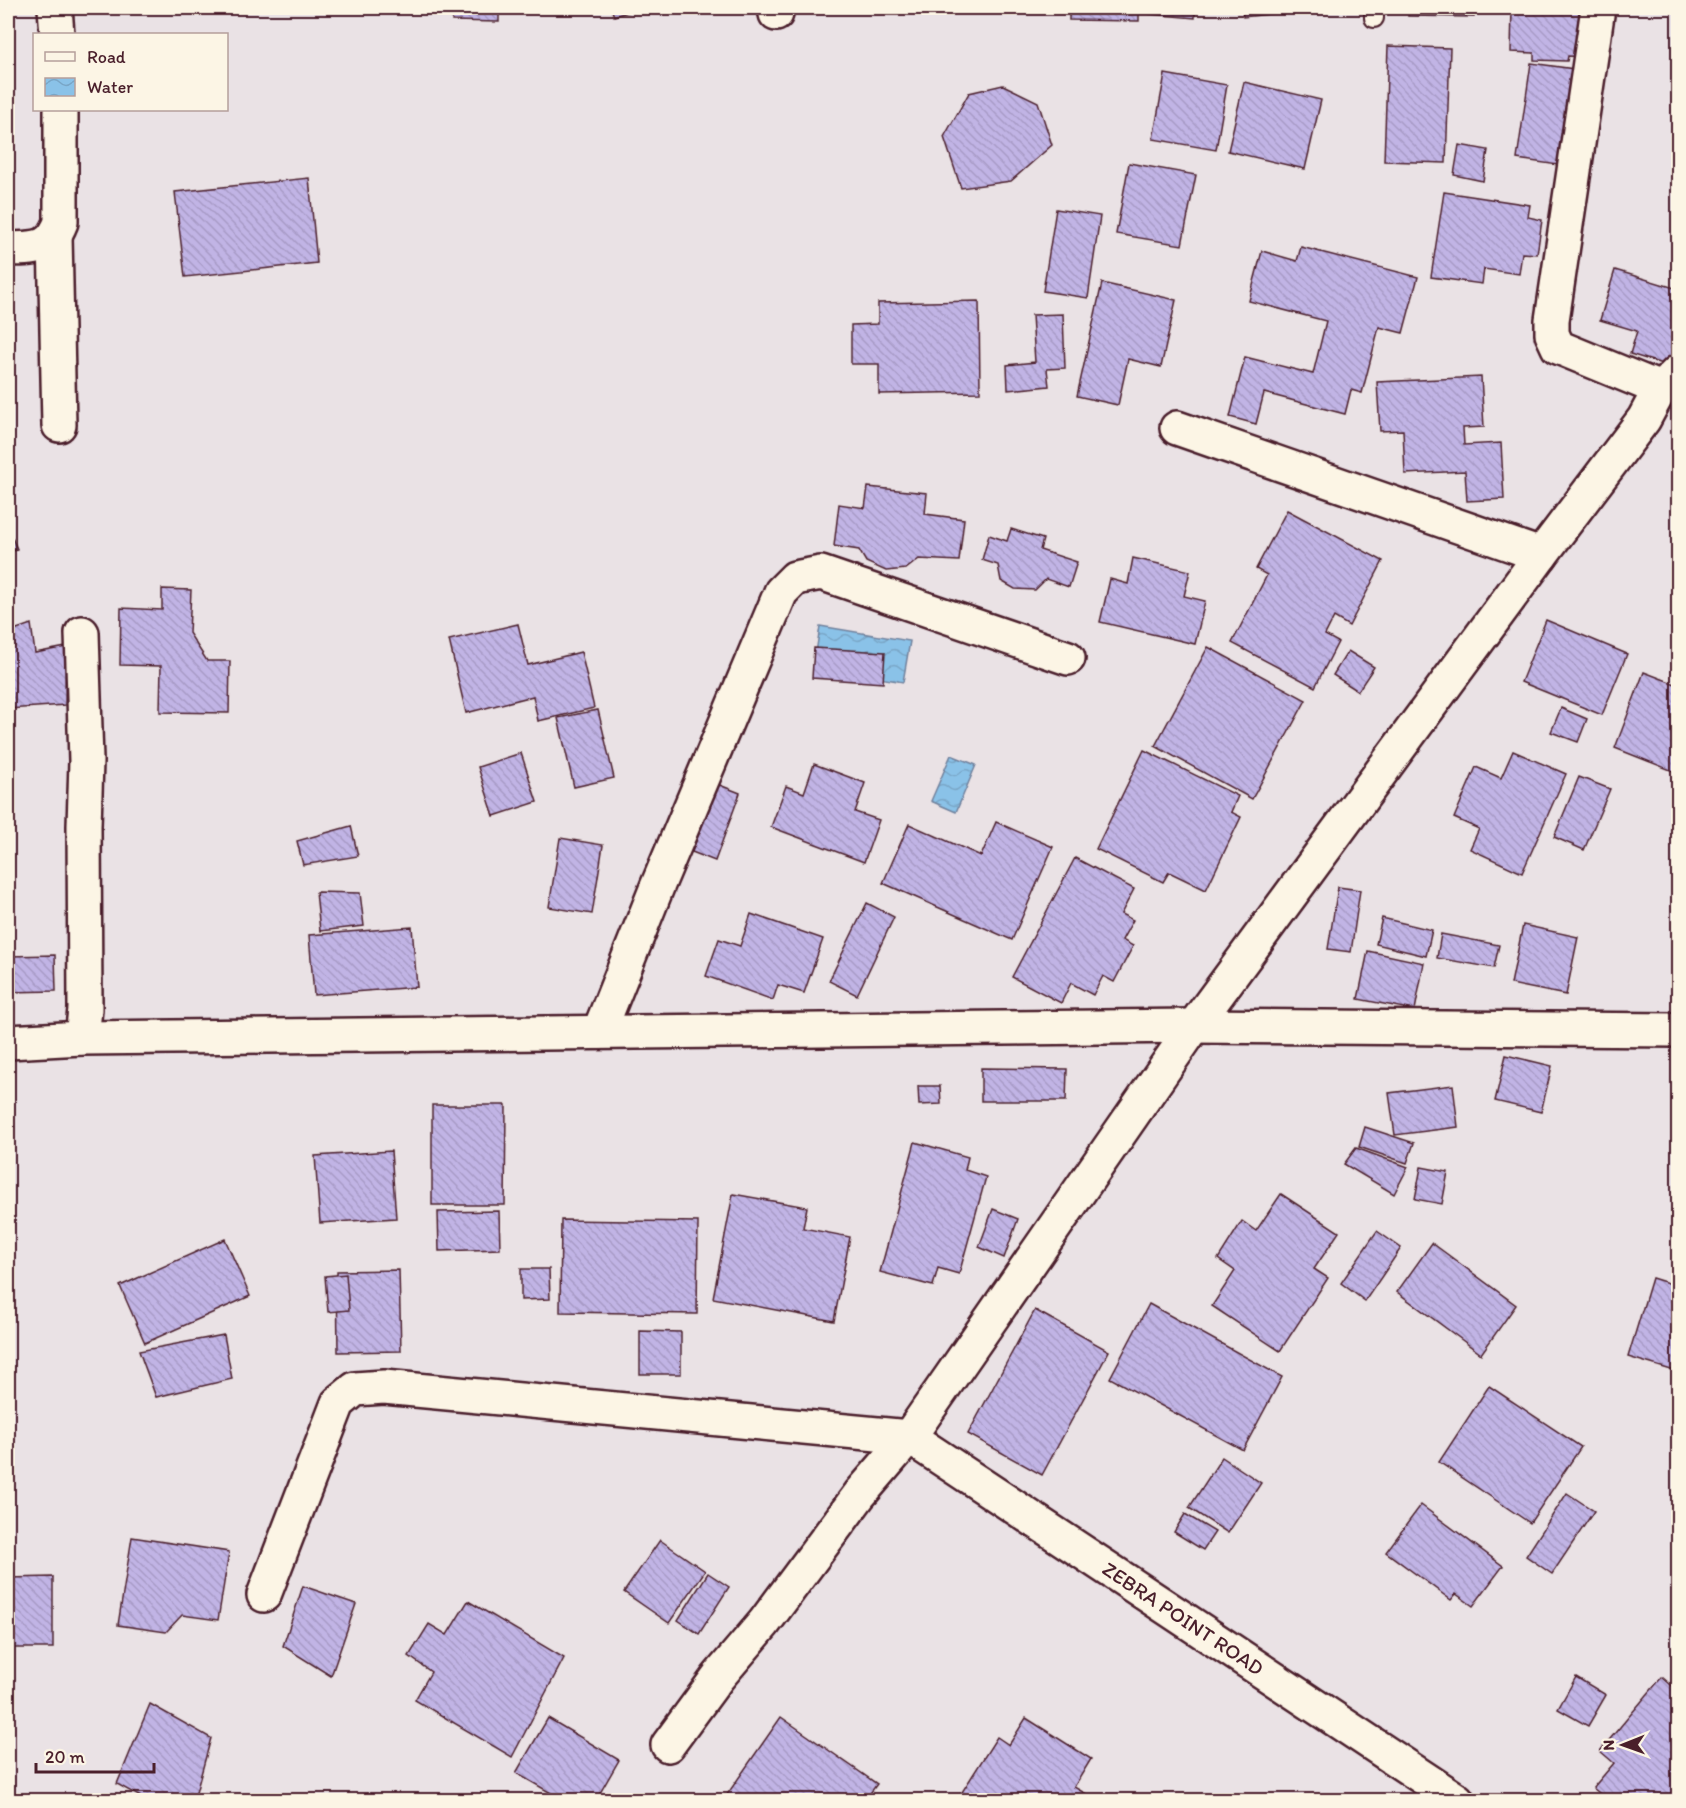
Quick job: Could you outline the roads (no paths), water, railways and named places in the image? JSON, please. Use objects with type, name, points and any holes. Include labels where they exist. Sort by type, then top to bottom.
[{"type":"street","points":[[55,8],[57,33]]},
{"type":"street","points":[[1598,8],[1552,320],[1552,334],[1558,346],[1653,386],[1669,382]]},
{"type":"street","points":[[59,425],[55,236],[61,222],[61,111]]},
{"type":"street","points":[[8,249],[29,249],[44,245],[55,236]]},
{"type":"street","points":[[668,1745],[718,1677],[764,1623],[860,1494],[909,1437],[1194,1026],[1669,382]]},
{"type":"street","points":[[1177,428],[1541,555]]},
{"type":"street","points":[[598,1032],[781,592],[795,578],[820,573],[1068,658]]},
{"type":"street","points":[[82,633],[86,761],[85,1009],[82,1038]]},
{"type":"street","points":[[8,1042],[82,1038],[1194,1026],[1678,1030]]},
{"type":"street","points":[[264,1595],[338,1403],[355,1389],[384,1387],[909,1437]]},
{"type":"street","name":"ZEBRA POINT ROAD","points":[[909,1437],[1457,1800]]},
{"type":"water","points":[[820,626],[910,641],[903,682],[814,667]]},
{"type":"water","points":[[951,755],[976,765],[956,812],[931,801]]}]
